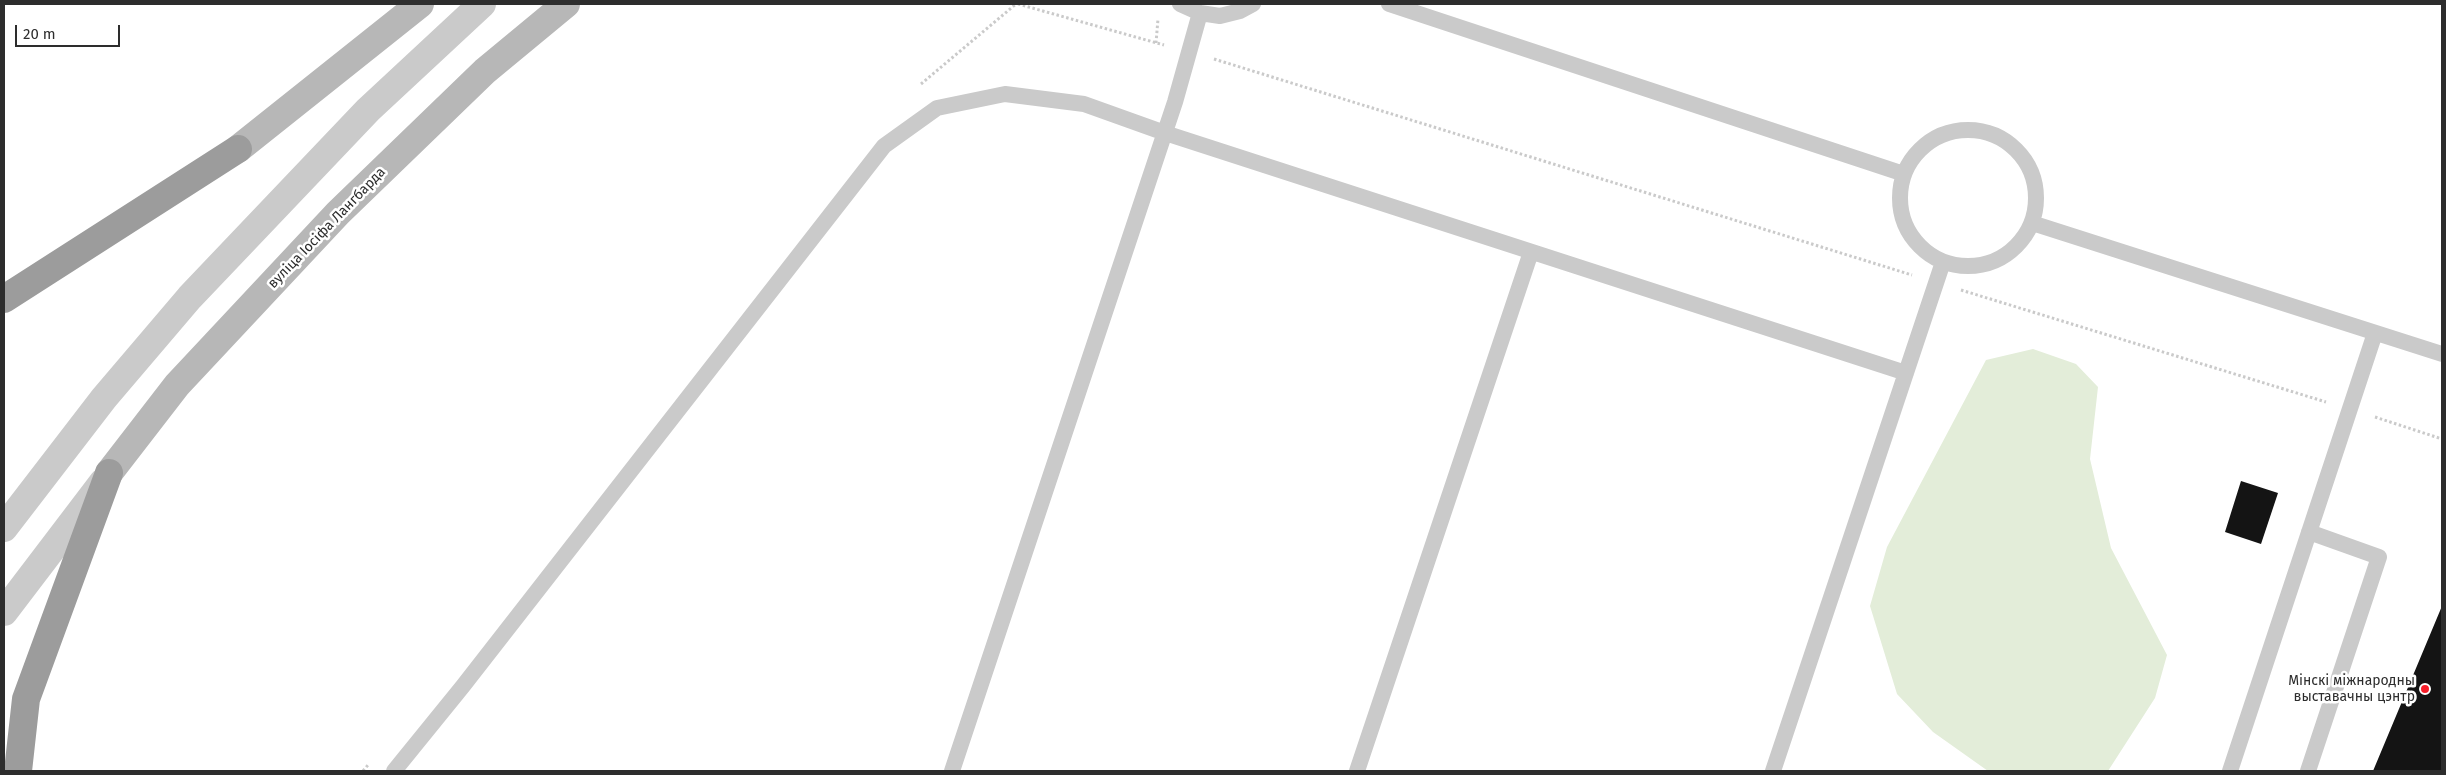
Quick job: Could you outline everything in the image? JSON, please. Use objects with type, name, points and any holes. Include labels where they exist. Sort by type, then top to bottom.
[{"type":"highway","points":[[4,299],[238,150]]},
{"type":"highway","points":[[18,771],[26,699],[109,473]]},
{"type":"main road","points":[[238,150],[420,4]]},
{"type":"main road","name":"вуліца Іосіфа Лангбарда","points":[[109,473],[177,385],[338,213],[485,72],[566,4]]},
{"type":"street","points":[[4,528],[104,398],[190,297],[368,110],[482,4]]},
{"type":"street","points":[[4,612],[109,473]]},
{"type":"lane","points":[[1180,4],[1200,13],[1220,16],[1240,11],[1253,4]]},
{"type":"lane","points":[[1389,4],[1904,174]]},
{"type":"lane","points":[[952,771],[1165,133],[1200,13]]},
{"type":"lane","points":[[394,771],[463,686],[884,146],[937,108],[1005,94],[1084,104],[1165,133],[1906,373]]},
{"type":"lane","points":[[1971,130],[1992,134],[2012,145],[2026,161],[2034,181],[2032,223],[2021,241],[1998,258],[1986,264],[1964,266],[1944,262],[1925,252],[1911,236],[1902,216],[1900,195],[1904,174],[1915,156],[1930,141],[1950,132],[1971,130]]},
{"type":"lane","points":[[2032,223],[2442,354]]},
{"type":"lane","points":[[1357,771],[1531,252]]},
{"type":"lane","points":[[1773,771],[1944,262]]},
{"type":"lane","points":[[2230,771],[2375,333]]},
{"type":"lane","points":[[2308,771],[2379,557],[2309,532]]},
{"type":"path","points":[[1018,4],[1189,52],[2442,439]]},
{"type":"path","points":[[1156,43],[1158,18]]},
{"type":"green space","points":[[2033,349],[2076,364],[2098,387],[2090,459],[2111,548],[2167,655],[2155,698],[2108,771],[1988,771],[1933,732],[1897,694],[1870,606],[1887,547],[1986,360]]},
{"type":"building","points":[[2241,481],[2278,493],[2261,544],[2225,532]]},
{"type":"building","name":"Мінскі міжнародны выставачны цэнтр","points":[[2442,606],[2442,771],[2373,771]]},
{"type":"place","name":"Мінскі міжнародны выставачны цэнтр","points":[[2425,689]]}]
